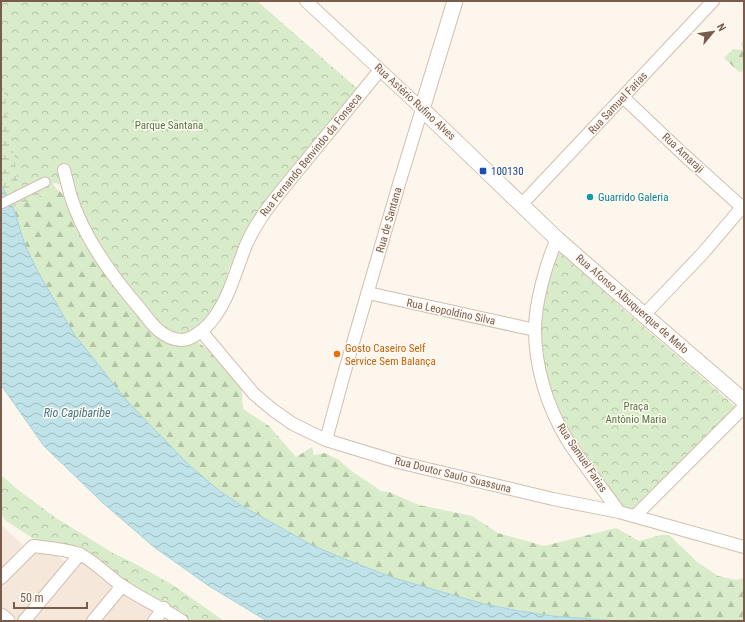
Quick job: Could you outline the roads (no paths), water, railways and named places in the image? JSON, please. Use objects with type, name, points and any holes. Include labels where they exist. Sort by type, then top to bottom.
[{"type":"street","name":"Rua Astério Rufino Alves","points":[[306,1],[522,204]]},
{"type":"street","name":"Rua de Santana","points":[[326,440],[399,184],[454,1]]},
{"type":"street","name":"Rua Samuel Farias","points":[[522,204],[713,1]]},
{"type":"street","name":"Rua Fernando Benvindo da Fonseca","points":[[64,170],[70,194],[86,231],[96,251],[122,289],[152,323],[165,335],[182,340],[190,338],[209,324],[227,297],[246,245],[263,214],[380,70]]},
{"type":"street","name":"Rua Amaraji","points":[[623,97],[683,154],[743,207]]},
{"type":"street","points":[[1,204],[45,182]]},
{"type":"street","name":"Rua Afonso Albuquerque de Melo","points":[[522,204],[558,239],[744,401]]},
{"type":"street","points":[[644,315],[743,207]]},
{"type":"street","name":"Rua Samuel Farias","points":[[558,239],[551,253],[544,274],[535,330],[536,352],[541,375],[556,419],[566,438],[620,512]]},
{"type":"street","name":"Rua Leopoldino Silva","points":[[368,293],[535,330]]},
{"type":"street","name":"Rua Doutor Saulo Suassuna","points":[[201,331],[254,394],[293,424],[326,440],[398,462],[553,499],[620,512],[744,547]]},
{"type":"street","points":[[635,516],[744,407]]},
{"type":"street","points":[[1,578],[33,546],[80,554],[122,586],[164,608],[182,621]]},
{"type":"street","points":[[24,621],[80,554]]},
{"type":"street","points":[[93,621],[122,586]]},
{"type":"street","points":[[154,621],[164,608]]},
{"type":"street","points":[[1,616],[7,621]]},
{"type":"water","name":"Rio Capibaribe","points":[[1,184],[13,207],[25,245],[38,272],[74,334],[127,401],[189,465],[221,492],[244,507],[310,544],[394,578],[484,604],[553,616],[615,621],[267,621],[209,586],[154,547],[103,503],[44,446],[1,385]]},
{"type":"place","name":"100130","points":[[483,171]]},
{"type":"place","name":"Guarrido Galeria","points":[[590,197]]},
{"type":"place","name":"Gosto Caseiro Self Service Sem Balança","points":[[337,354]]},
{"type":"park label","name":"Parque Santana","points":[[169,125]]},
{"type":"park label","name":"Praça Antônio Maria","points":[[636,412]]}]
